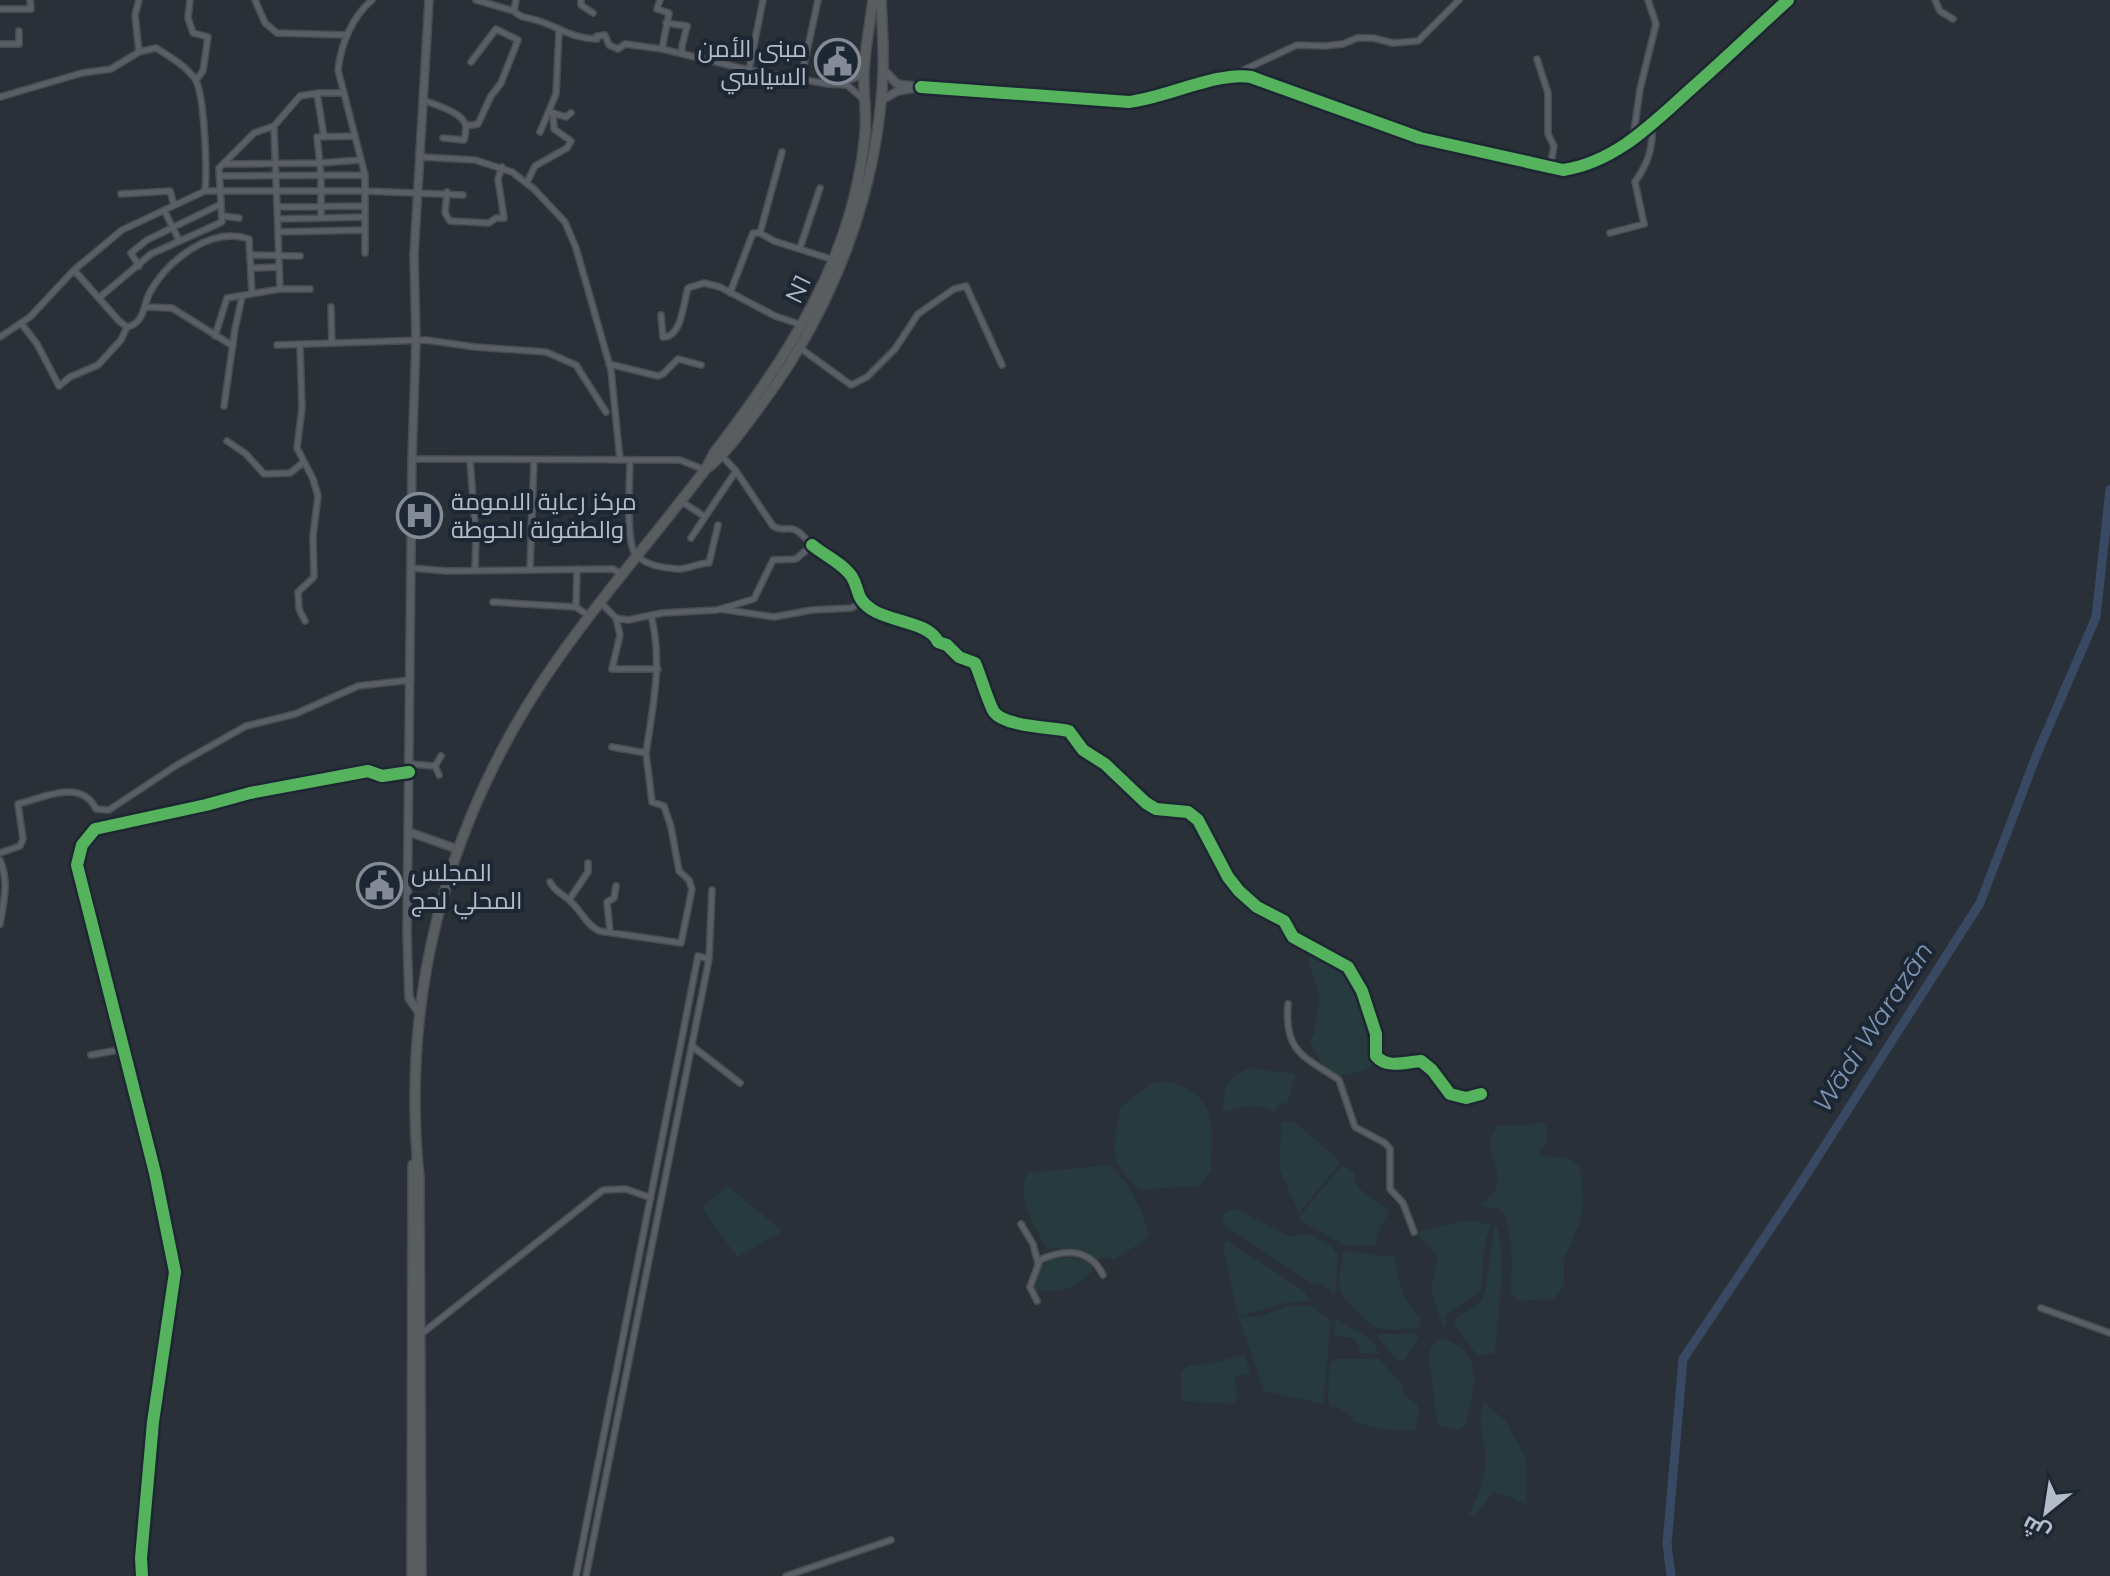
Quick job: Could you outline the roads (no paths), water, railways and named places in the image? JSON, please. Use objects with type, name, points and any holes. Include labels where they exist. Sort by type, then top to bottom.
[{"type":"highway","points":[[865,68],[873,0]]},
{"type":"highway","name":"N1","points":[[705,470],[722,456],[800,348],[833,281],[856,223],[870,173],[880,101],[883,69],[881,0]]},
{"type":"highway","points":[[865,68],[872,62],[883,69]]},
{"type":"highway","name":"N1","points":[[412,1576],[412,1178],[419,1013],[435,918],[457,849],[494,764],[516,724],[557,660],[705,470],[802,325],[834,260],[855,195],[865,134],[865,68]]},
{"type":"highway","points":[[864,100],[865,106],[870,109],[876,108],[880,101]]},
{"type":"highway","name":"N1","points":[[415,1142],[419,1178],[421,1576]]},
{"type":"main road","points":[[419,1013],[409,998],[412,459],[416,340],[414,255],[429,0]]},
{"type":"main road","points":[[883,69],[897,84],[1129,102],[1157,98],[1235,74],[1420,138],[1563,170],[1582,167],[1601,159],[1652,126],[1788,0]]},
{"type":"main road","points":[[880,101],[898,91],[921,87]]},
{"type":"main road","points":[[409,832],[457,849]]},
{"type":"street","points":[[0,9],[31,9],[30,0]]},
{"type":"street","points":[[139,0],[135,15],[139,52]]},
{"type":"street","points":[[190,0],[190,27],[193,33],[208,37],[203,71],[196,80]]},
{"type":"street","points":[[255,0],[265,23],[277,33],[347,35]]},
{"type":"street","points":[[365,253],[365,175],[338,70],[347,35],[361,9],[372,0]]},
{"type":"street","points":[[476,0],[514,11],[519,16],[540,21],[582,39],[597,39],[597,36],[605,35],[609,45],[618,49],[625,44],[662,49],[749,70],[847,85],[864,100]]},
{"type":"street","points":[[514,11],[516,0]]},
{"type":"street","points":[[581,0],[581,5],[593,13]]},
{"type":"street","points":[[660,0],[657,9],[669,13],[662,49]]},
{"type":"street","points":[[749,70],[763,0]]},
{"type":"street","points":[[801,79],[818,0]]},
{"type":"street","points":[[1235,74],[1297,45],[1343,44],[1357,38],[1393,43],[1418,41],[1459,0]]},
{"type":"street","points":[[1633,140],[1640,89],[1656,24],[1648,0]]},
{"type":"street","points":[[1935,0],[1940,11],[1953,19]]},
{"type":"street","points":[[666,23],[687,26],[682,54]]},
{"type":"street","points":[[466,126],[478,124],[501,83],[518,40],[496,29],[471,62]]},
{"type":"street","points":[[0,44],[19,44],[19,31]]},
{"type":"street","points":[[540,132],[551,112],[558,87],[559,31]]},
{"type":"street","points":[[0,97],[82,73],[111,69],[139,52],[156,48],[175,60],[196,80],[204,124],[205,191]]},
{"type":"street","points":[[1537,59],[1548,93],[1548,134],[1554,146],[1550,167]]},
{"type":"street","points":[[828,84],[854,79],[865,68]]},
{"type":"street","points":[[317,93],[324,137]]},
{"type":"street","points":[[223,236],[219,168],[254,133],[274,126],[300,96],[342,93]]},
{"type":"street","points":[[422,100],[454,113],[466,126]]},
{"type":"street","points":[[551,112],[566,117],[571,113]]},
{"type":"street","points":[[527,182],[535,166],[567,148],[571,141],[554,129],[551,112]]},
{"type":"street","points":[[274,126],[280,289]]},
{"type":"street","points":[[443,138],[464,140],[466,126]]},
{"type":"street","points":[[1610,233],[1644,224],[1635,182],[1648,164],[1653,142],[1652,126]]},
{"type":"street","points":[[321,217],[317,137],[356,136]]},
{"type":"street","points":[[760,233],[782,152]]},
{"type":"street","points":[[422,157],[475,160],[502,167],[527,182],[565,222],[576,248],[609,364],[620,460]]},
{"type":"street","points":[[224,164],[361,160]]},
{"type":"street","points":[[447,192],[445,213],[450,221],[489,223],[496,218],[504,218],[498,179],[502,167]]},
{"type":"street","points":[[219,176],[365,175]]},
{"type":"street","points":[[800,248],[820,188]]},
{"type":"street","points":[[121,194],[170,191],[174,205]]},
{"type":"street","points":[[0,337],[48,300],[74,270],[122,230],[205,191],[447,192],[463,195]]},
{"type":"street","points":[[139,266],[131,253],[147,240],[221,204]]},
{"type":"street","points":[[277,207],[365,206]]},
{"type":"street","points":[[164,210],[179,240]]},
{"type":"street","points":[[278,219],[365,217]]},
{"type":"street","points":[[100,297],[151,254],[222,219],[239,218]]},
{"type":"street","points":[[278,232],[365,230]]},
{"type":"street","points":[[730,293],[753,233],[834,260]]},
{"type":"street","points":[[21,323],[37,344],[59,386],[70,377],[98,365],[121,340],[127,327],[141,318],[151,292],[186,252],[211,239],[223,236],[249,239],[252,294]]},
{"type":"street","points":[[251,255],[300,256]]},
{"type":"street","points":[[252,268],[279,267]]},
{"type":"street","points":[[74,270],[127,327]]},
{"type":"street","points":[[661,315],[663,337],[670,337],[680,322],[688,288],[704,283],[802,325]]},
{"type":"street","points":[[800,348],[851,385],[867,377],[895,349],[918,314],[954,289],[966,286],[1002,365]]},
{"type":"street","points":[[215,336],[227,298],[280,289],[310,289]]},
{"type":"street","points":[[224,406],[242,297]]},
{"type":"street","points":[[145,307],[172,308],[233,346]]},
{"type":"street","points":[[331,307],[332,343]]},
{"type":"street","points":[[277,345],[416,340],[546,352],[576,365],[606,412]]},
{"type":"street","points":[[300,345],[302,408],[297,448],[318,496],[313,536],[314,577],[298,592],[299,609],[305,621]]},
{"type":"street","points":[[609,364],[658,376],[678,359],[701,365]]},
{"type":"street","points":[[227,441],[246,454],[264,474],[290,473],[304,462]]},
{"type":"street","points":[[722,456],[736,471],[773,526],[779,530],[798,531],[846,570],[852,577],[857,596],[871,609],[890,619],[926,629],[959,657],[975,663],[995,713],[1038,728],[1069,731],[1083,750],[1105,764],[1146,803],[1156,809],[1188,812],[1198,820],[1228,877],[1239,891],[1270,916],[1284,921],[1293,937],[1348,967],[1362,991],[1376,1034],[1376,1056],[1380,1061],[1387,1064],[1421,1061],[1450,1094],[1469,1098],[1481,1094]]},
{"type":"street","points":[[412,459],[680,460],[705,470]]},
{"type":"street","points":[[470,460],[476,538],[475,569]]},
{"type":"street","points":[[530,569],[534,460]]},
{"type":"street","points":[[630,460],[631,542],[638,557],[653,565],[683,569],[709,563],[718,525]]},
{"type":"street","points":[[691,538],[736,471]]},
{"type":"street","points":[[681,501],[705,517]]},
{"type":"street","points":[[473,508],[532,509]]},
{"type":"street","points":[[616,618],[628,620],[719,609],[754,599],[773,560],[796,559],[812,545]]},
{"type":"street","points":[[412,568],[447,571],[613,569],[624,575]]},
{"type":"street","points":[[576,607],[577,569]]},
{"type":"street","points":[[719,609],[774,617],[812,610],[852,608],[862,601]]},
{"type":"street","points":[[493,602],[576,607],[590,617]]},
{"type":"street","points":[[601,603],[616,618],[620,635],[612,669],[658,669]]},
{"type":"street","points":[[550,882],[553,889],[580,910],[589,926],[599,931],[681,943],[692,889],[689,880],[679,871],[664,806],[652,802],[646,753],[658,669],[658,642],[651,615]]},
{"type":"street","points":[[0,853],[20,846],[23,839],[18,804],[59,792],[73,792],[84,795],[96,809],[109,810],[177,765],[246,726],[295,714],[358,686],[411,680]]},
{"type":"street","points":[[612,747],[646,753]]},
{"type":"street","points":[[435,766],[441,756]]},
{"type":"street","points":[[142,1576],[153,1422],[175,1272],[155,1173],[77,865],[82,845],[95,829],[250,793],[368,771],[382,776],[410,768],[435,766]]},
{"type":"street","points":[[435,766],[439,775]]},
{"type":"street","points":[[0,860],[5,872],[6,893],[0,924]]},
{"type":"street","points":[[569,900],[588,872],[588,863]]},
{"type":"street","points":[[610,932],[607,902],[614,898],[616,886]]},
{"type":"street","points":[[586,1576],[709,959],[712,890]]},
{"type":"street","points":[[576,1576],[698,956],[709,959]]},
{"type":"street","points":[[1288,1004],[1287,1020],[1293,1046],[1309,1062],[1339,1080],[1355,1127],[1385,1143],[1390,1149],[1390,1189],[1403,1203],[1414,1232]]},
{"type":"street","points":[[692,1046],[740,1083]]},
{"type":"street","points":[[91,1055],[124,1049]]},
{"type":"street","points":[[420,1335],[603,1190],[626,1189],[651,1198]]},
{"type":"street","points":[[1021,1224],[1033,1244],[1038,1264]]},
{"type":"street","points":[[1037,1301],[1030,1287],[1038,1264],[1048,1256],[1075,1253],[1088,1256],[1097,1263],[1103,1275]]},
{"type":"street","points":[[2041,1308],[2110,1333]]},
{"type":"street","points":[[786,1576],[891,1540]]},
{"type":"waterway","name":"Wādī Warazān","points":[[1671,1576],[1667,1544],[1683,1359],[1801,1183],[1980,903],[2037,754],[2096,617],[2110,489]]},
{"type":"place","name":"مبنى الأمن السياسي","points":[[838,62]]},
{"type":"place","name":"مركز رعاية الامومة والطفولة الحوطة","points":[[420,515]]},
{"type":"place","name":"المجلس المحلي لحج","points":[[380,886]]}]
